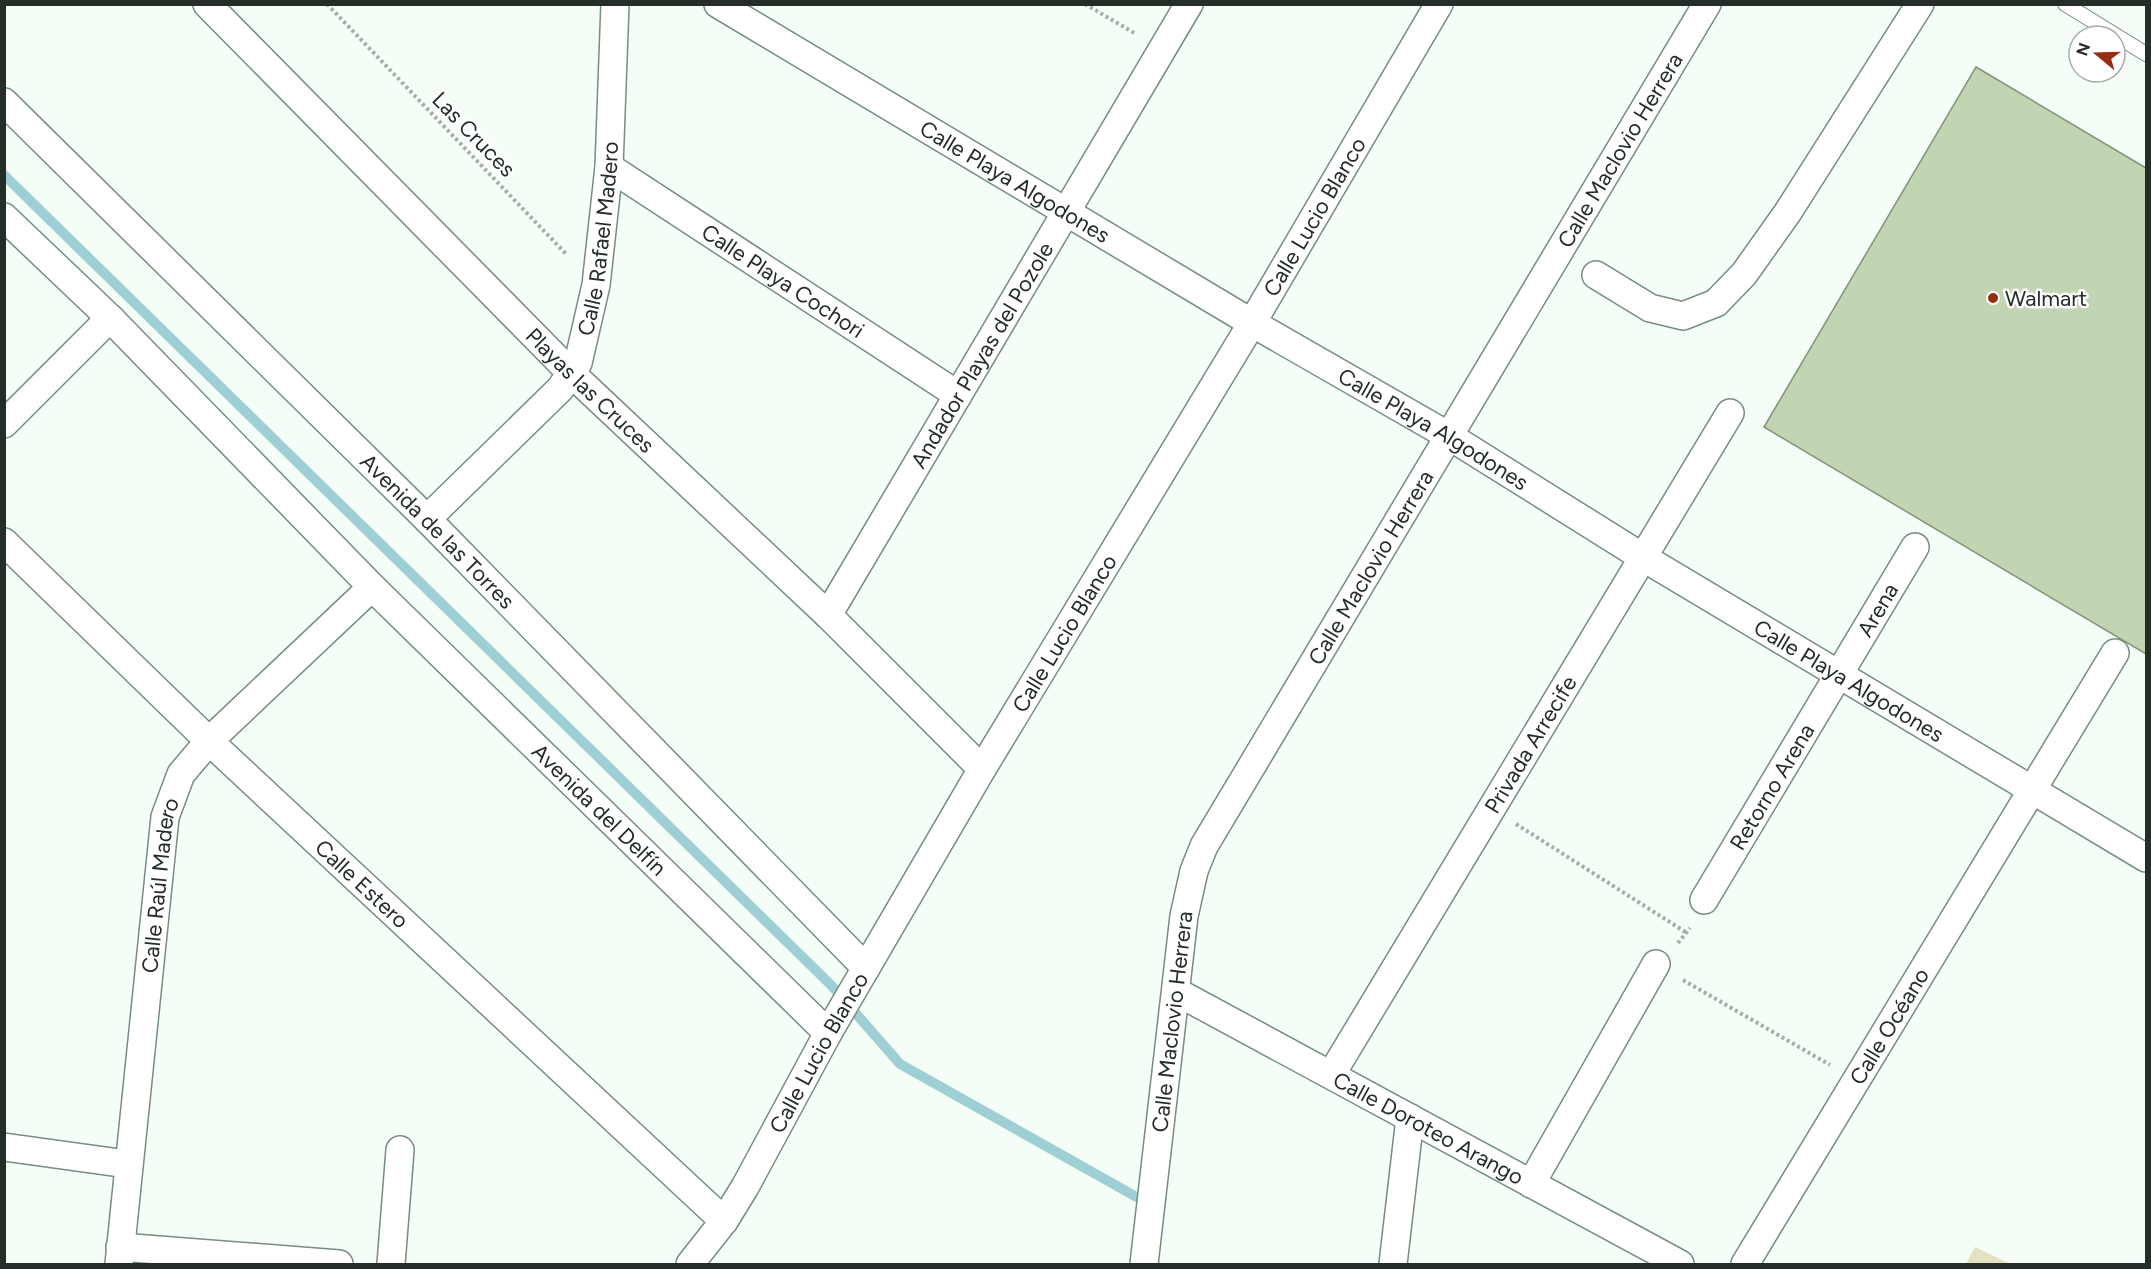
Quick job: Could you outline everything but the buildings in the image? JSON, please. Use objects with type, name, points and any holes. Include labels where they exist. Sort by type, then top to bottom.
[{"type":"street","name":"Playas las Cruces","points":[[207,4],[572,374],[828,615],[982,769]]},
{"type":"street","name":"Calle Rafael Madero","points":[[427,519],[560,389],[578,363],[596,285],[609,167],[615,4]]},
{"type":"street","name":"Calle Playa Algodones","points":[[718,4],[1252,323],[1449,436],[1644,558],[2146,858]]},
{"type":"street","name":"Andador Playas del Pozole","points":[[828,615],[1189,4]]},
{"type":"street","name":"Calle Lucio Blanco","points":[[690,1264],[724,1221],[745,1187],[828,1033],[982,769],[1252,323],[1439,4]]},
{"type":"street","name":"Calle Maclovio Herrera","points":[[1144,1264],[1148,1211],[1188,894],[1204,846],[1707,4]]},
{"type":"street","points":[[1596,276],[1650,308],[1683,316],[1716,303],[1744,274],[1788,212],[1920,4]]},
{"type":"street","name":"Avenida de las Torres","points":[[4,102],[427,519],[866,968]]},
{"type":"street","name":"Calle Playa Cochori","points":[[609,167],[958,394]]},
{"type":"street","points":[[4,218],[110,318],[372,587]]},
{"type":"street","points":[[4,424],[110,318]]},
{"type":"street","name":"Privada Arrecife","points":[[1331,1075],[1730,413]]},
{"type":"street","name":"Calle Estero","points":[[4,542],[209,741],[724,1221]]},
{"type":"street","name":"Arena","points":[[1837,673],[1915,547]]},
{"type":"street","name":"Calle Raúl Madero","points":[[119,1256],[165,817],[181,774],[209,741],[372,587]]},
{"type":"street","name":"Avenida del Delfín","points":[[372,587],[828,1033]]},
{"type":"street","name":"Calle Océano","points":[[1745,1264],[2115,653]]},
{"type":"street","name":"Retorno Arena","points":[[1704,900],[1837,673]]},
{"type":"street","points":[[1531,1184],[1656,964]]},
{"type":"street","name":"Calle Doroteo Arango","points":[[1177,992],[1531,1184],[1649,1256],[1680,1264]]},
{"type":"street","points":[[1393,1264],[1410,1118]]},
{"type":"street","points":[[4,1147],[127,1164]]},
{"type":"street","points":[[392,1264],[400,1150]]},
{"type":"street","points":[[119,1256],[339,1264]]},
{"type":"lane","points":[[2065,4],[2146,54]]},
{"type":"path","name":"Las Cruces","points":[[327,4],[596,285]]},
{"type":"path","points":[[1085,4],[1162,50]]},
{"type":"path","points":[[1493,809],[1687,933]]},
{"type":"path","points":[[1704,900],[1687,933],[1656,964],[1856,1081]]},
{"type":"green space","points":[[1975,1247],[2010,1264],[1966,1264]]},
{"type":"waterway","points":[[4,175],[831,985],[900,1064],[1149,1204]]},
{"type":"place","name":"Walmart","points":[[1993,298]]}]
